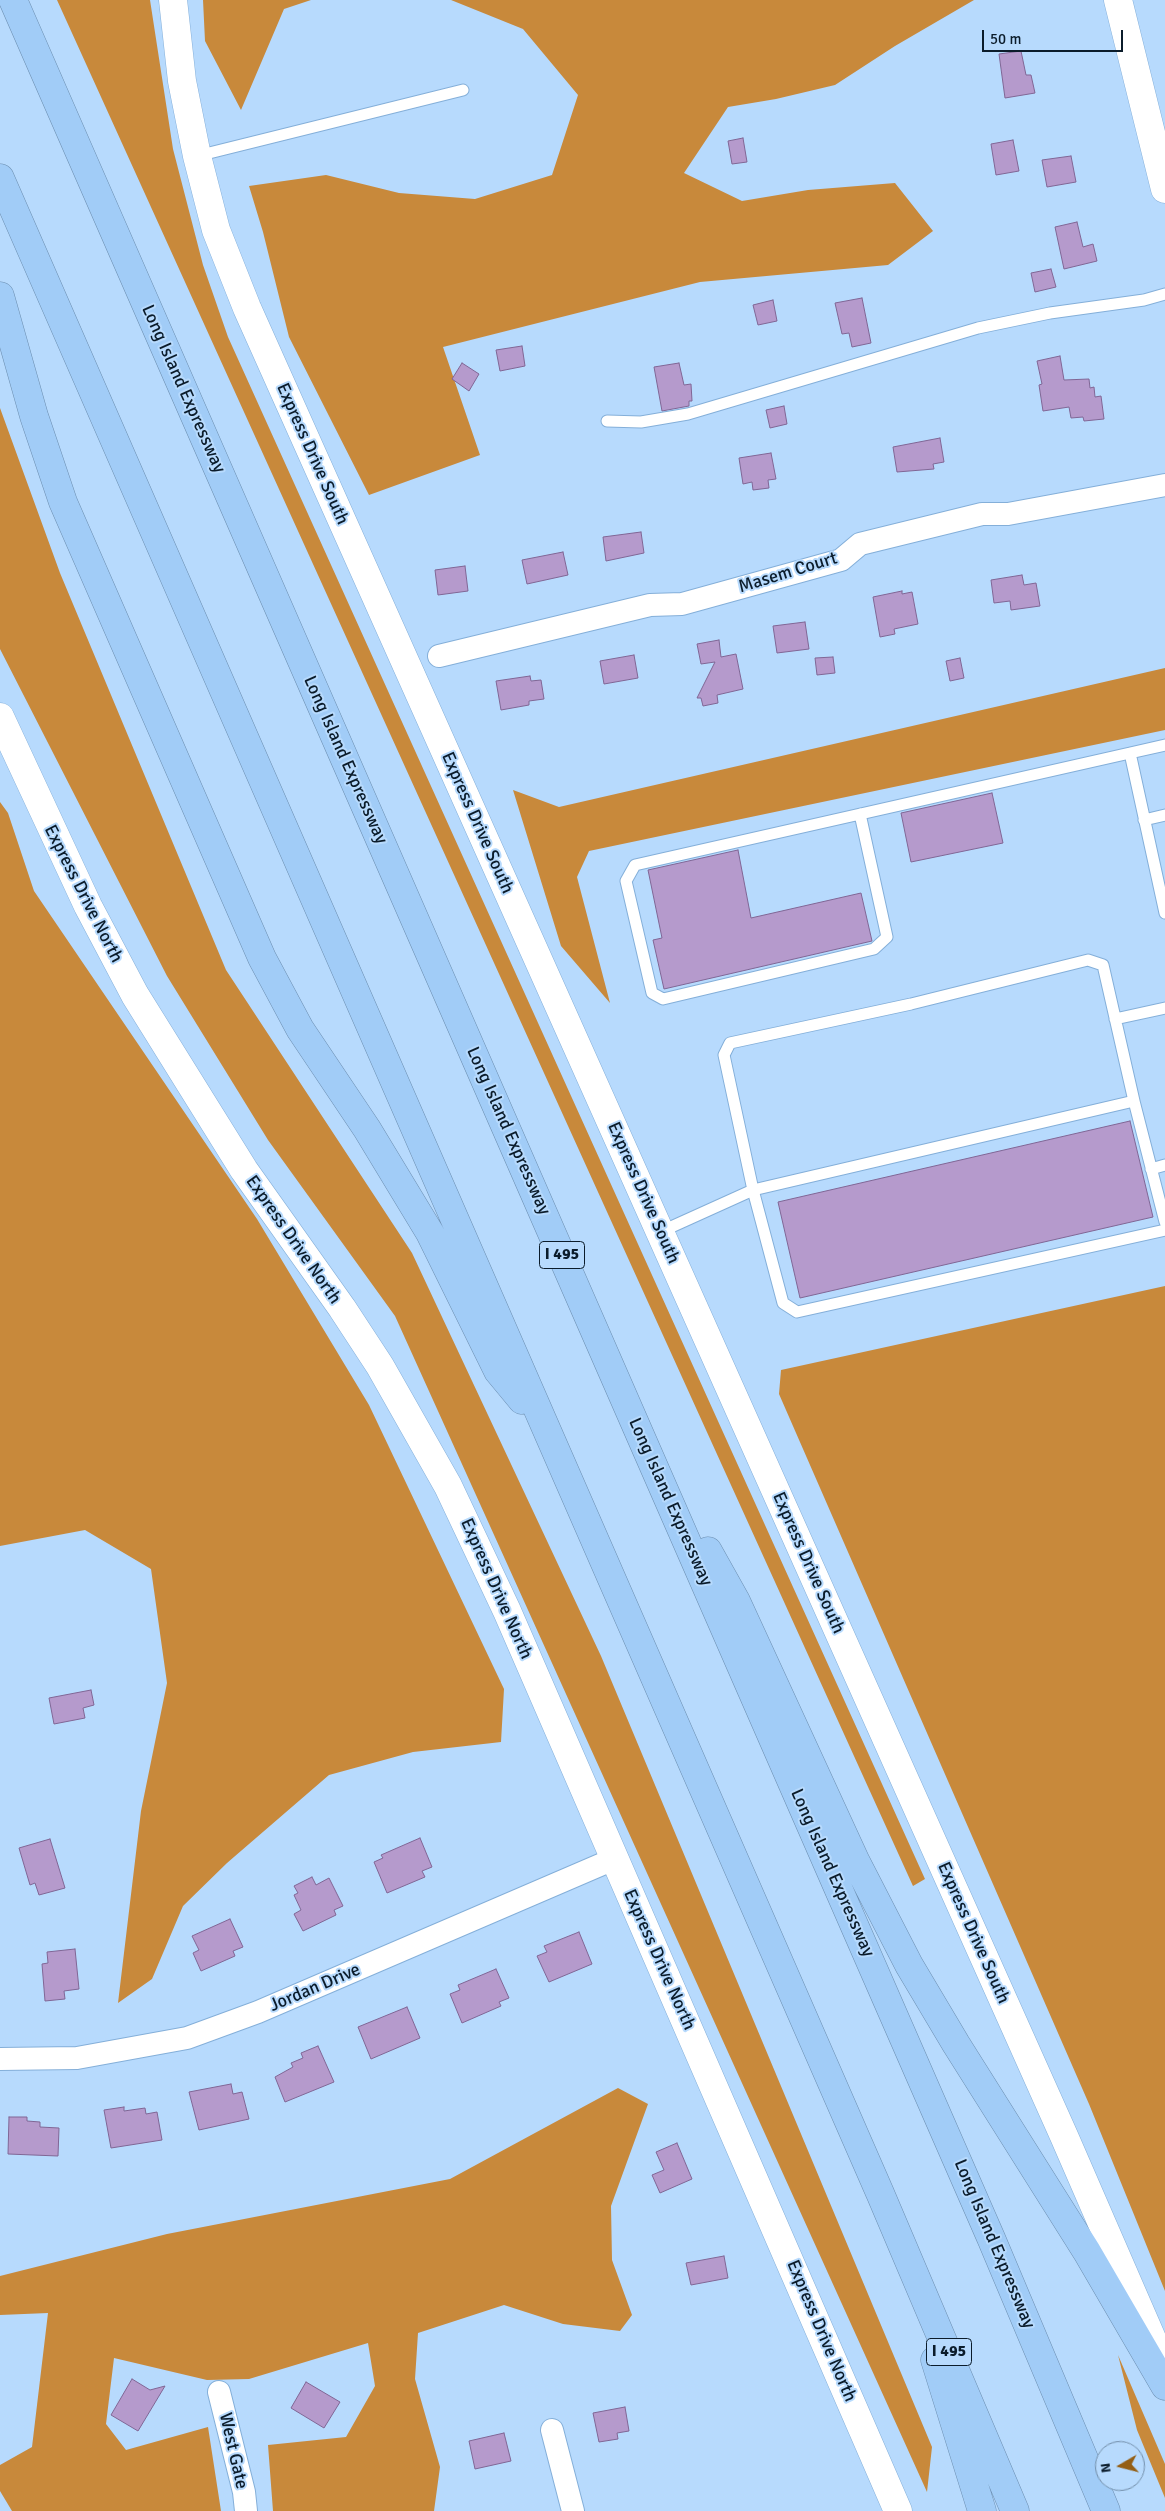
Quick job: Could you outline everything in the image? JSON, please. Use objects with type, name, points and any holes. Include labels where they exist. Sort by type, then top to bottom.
[{"type":"highway","name":"Long Island Expressway","points":[[13,0],[1002,2264],[1106,2511]]},
{"type":"highway","name":"I 495","points":[[0,178],[880,2193],[1015,2511]]},
{"type":"highway","points":[[0,296],[34,416],[63,502],[262,958],[300,1029],[367,1129],[430,1233],[498,1371],[544,1427]]},
{"type":"highway","points":[[637,1426],[736,1601],[856,1862],[909,1965],[956,2044],[1077,2235],[1165,2386]]},
{"type":"highway","points":[[880,2193],[982,2511]]},
{"type":"main road","name":"Express Drive South","points":[[173,0],[182,81],[196,156],[216,230],[247,308],[1064,2136],[1165,2370]]},
{"type":"main road","points":[[1118,0],[1165,189]]},
{"type":"main road","name":"Express Drive North","points":[[0,717],[6,745],[135,995],[244,1170],[332,1293],[380,1366],[448,1486],[506,1611],[898,2511]]},
{"type":"street","name":"Masem Court","points":[[439,656],[650,605],[682,604],[841,560],[860,544],[982,514],[1008,514],[1165,485]]},
{"type":"street","name":"Jordan Drive","points":[[0,2059],[77,2058],[187,2038],[258,2012],[614,1859]]},
{"type":"street","name":"West Gate","points":[[219,2392],[244,2492],[246,2511]]},
{"type":"street","points":[[552,2430],[573,2511]]},
{"type":"lane","points":[[196,156],[462,90]]},
{"type":"lane","points":[[607,421],[641,422],[688,414],[978,328],[1050,313],[1144,300],[1165,294]]},
{"type":"lane","points":[[860,814],[887,937],[874,950],[664,999],[652,993],[626,881],[634,865],[1165,745]]},
{"type":"lane","points":[[1130,753],[1165,913]]},
{"type":"lane","points":[[1144,820],[1165,815]]},
{"type":"lane","points":[[1165,1222],[1134,1101],[1103,965],[1088,960],[911,1004],[730,1043],[724,1055],[753,1190],[783,1303],[797,1312],[1165,1230]]},
{"type":"lane","points":[[1115,1019],[1165,1008]]},
{"type":"lane","points":[[660,1232],[753,1190],[1134,1101]]},
{"type":"lane","points":[[1151,1168],[1165,1165]]},
{"type":"shaded area","points":[[57,0],[150,0],[173,149],[203,265],[228,337],[925,1879],[913,1886]]},
{"type":"shaded area","points":[[203,0],[311,0],[284,9],[241,110],[205,41]]},
{"type":"shaded area","points":[[451,0],[974,0],[895,46],[835,85],[776,99],[728,107],[684,173],[742,201],[808,190],[895,183],[933,231],[888,265],[700,282],[443,347],[480,455],[369,495],[289,337],[263,232],[249,186],[326,175],[399,193],[475,199],[552,175],[578,95],[523,29]]},
{"type":"shaded area","points":[[0,408],[60,573],[226,970],[412,1253],[601,1656],[932,2447],[927,2492],[395,1316],[268,1140],[167,976],[0,649]]},
{"type":"shaded area","points":[[1165,668],[1165,730],[589,851],[577,877],[610,1003],[561,946],[513,790],[559,807]]},
{"type":"shaded area","points":[[0,802],[8,813],[34,891],[257,1219],[369,1405],[504,1689],[501,1742],[413,1752],[329,1775],[227,1863],[183,1906],[152,1979],[118,2003],[141,1811],[167,1683],[151,1569],[85,1530],[0,1546]]},
{"type":"shaded area","points":[[1165,1286],[1165,2291],[1089,2104],[779,1394],[781,1370]]},
{"type":"shaded area","points":[[618,2088],[648,2104],[611,2206],[612,2260],[632,2315],[620,2331],[563,2324],[504,2305],[418,2333],[415,2379],[440,2467],[434,2511],[273,2511],[268,2445],[346,2437],[375,2386],[368,2343],[249,2379],[207,2380],[114,2358],[106,2424],[126,2450],[208,2427],[221,2511],[12,2511],[0,2491],[0,2465],[32,2447],[48,2313],[0,2315],[0,2276],[167,2234],[450,2179]]},
{"type":"shaded area","points":[[1118,2355],[1165,2464],[1165,2498],[1145,2449],[1145,2441],[1142,2441]]},
{"type":"building","points":[[1021,51],[1026,75],[1031,75],[1035,93],[1005,98],[999,54]]},
{"type":"building","points":[[743,138],[747,162],[732,164],[728,141]]},
{"type":"building","points":[[1013,140],[1019,171],[996,175],[991,144]]},
{"type":"building","points":[[1071,156],[1076,182],[1047,187],[1042,160]]},
{"type":"building","points":[[1077,222],[1083,247],[1093,244],[1097,261],[1064,269],[1055,227]]},
{"type":"building","points":[[1051,269],[1056,287],[1035,292],[1031,273]]},
{"type":"building","points":[[862,298],[871,343],[852,347],[849,333],[842,334],[835,303]]},
{"type":"building","points":[[773,300],[777,321],[758,325],[753,305]]},
{"type":"building","points":[[522,346],[525,366],[500,371],[496,350]]},
{"type":"building","points":[[1060,356],[1064,380],[1089,379],[1090,388],[1094,387],[1095,397],[1101,396],[1104,419],[1084,421],[1083,417],[1071,418],[1069,407],[1043,411],[1039,385],[1042,384],[1037,361]]},
{"type":"building","points":[[462,363],[479,374],[469,391],[452,379]]},
{"type":"building","points":[[679,363],[684,385],[691,384],[692,401],[689,401],[689,406],[662,411],[654,367]]},
{"type":"building","points":[[784,406],[787,424],[770,428],[766,410]]},
{"type":"building","points":[[940,438],[944,462],[933,464],[934,469],[897,472],[893,447]]},
{"type":"building","points":[[771,453],[776,479],[768,480],[769,488],[753,490],[752,482],[743,484],[739,458]]},
{"type":"building","points":[[641,532],[644,553],[606,561],[603,537]]},
{"type":"building","points":[[563,552],[568,575],[527,584],[522,560]]},
{"type":"building","points":[[465,566],[468,591],[438,595],[435,570]]},
{"type":"building","points":[[1022,575],[1024,585],[1036,583],[1040,606],[1011,610],[1010,601],[994,603],[991,580]]},
{"type":"building","points":[[902,591],[902,594],[912,592],[918,624],[894,629],[895,634],[880,637],[873,597]]},
{"type":"building","points":[[805,622],[809,649],[777,653],[773,626]]},
{"type":"building","points":[[719,640],[721,657],[736,654],[743,689],[717,695],[718,703],[703,706],[701,698],[697,698],[715,662],[701,664],[697,644]]},
{"type":"building","points":[[634,655],[638,678],[604,684],[600,661]]},
{"type":"building","points":[[833,657],[835,673],[817,675],[815,658]]},
{"type":"building","points":[[960,658],[964,678],[950,681],[946,661]]},
{"type":"building","points":[[530,676],[531,681],[541,680],[544,699],[529,701],[529,705],[501,710],[496,681]]},
{"type":"building","points":[[992,793],[1003,843],[911,862],[901,813]]},
{"type":"building","points":[[738,850],[751,918],[861,893],[872,941],[664,989],[653,940],[662,938],[648,870]]},
{"type":"building","points":[[1130,1121],[1153,1217],[800,1298],[778,1202]]},
{"type":"building","points":[[91,1690],[94,1705],[83,1708],[85,1718],[54,1724],[49,1698]]},
{"type":"building","points":[[420,1838],[432,1867],[422,1871],[425,1877],[387,1893],[374,1862],[383,1858],[381,1855]]},
{"type":"building","points":[[50,1839],[65,1888],[39,1895],[35,1883],[30,1885],[19,1848]]},
{"type":"building","points":[[312,1877],[316,1885],[329,1878],[343,1906],[334,1910],[336,1915],[303,1931],[294,1914],[301,1910],[294,1895],[298,1893],[294,1886]]},
{"type":"building","points":[[230,1919],[243,1947],[233,1951],[235,1956],[201,1971],[193,1953],[199,1950],[192,1936]]},
{"type":"building","points":[[579,1932],[592,1964],[549,1982],[537,1956],[547,1952],[544,1946]]},
{"type":"building","points":[[75,1949],[79,1989],[64,1991],[65,1999],[45,2001],[42,1964],[48,1963],[47,1952]]},
{"type":"building","points":[[496,1969],[509,1998],[499,2002],[501,2006],[462,2023],[450,1994],[460,1990],[458,1985]]},
{"type":"building","points":[[407,2007],[420,2038],[371,2059],[358,2027]]},
{"type":"building","points":[[318,2046],[334,2082],[285,2102],[275,2077],[293,2067],[291,2063],[303,2058],[301,2053]]},
{"type":"building","points":[[231,2084],[233,2094],[242,2092],[249,2119],[199,2130],[189,2092]]},
{"type":"building","points":[[124,2107],[124,2111],[145,2108],[146,2114],[157,2112],[162,2140],[111,2148],[104,2110]]},
{"type":"building","points":[[9,2117],[27,2117],[27,2121],[40,2122],[40,2127],[59,2128],[58,2156],[8,2154]]},
{"type":"building","points":[[677,2143],[692,2179],[660,2193],[652,2175],[664,2170],[656,2152]]},
{"type":"building","points":[[724,2256],[728,2278],[691,2285],[686,2263]]},
{"type":"building","points":[[132,2379],[150,2390],[165,2386],[138,2431],[111,2415]]},
{"type":"building","points":[[306,2382],[340,2402],[324,2428],[291,2408]]},
{"type":"building","points":[[625,2407],[629,2431],[617,2433],[618,2439],[599,2442],[593,2413]]},
{"type":"building","points":[[504,2433],[511,2461],[475,2469],[469,2441]]}]
